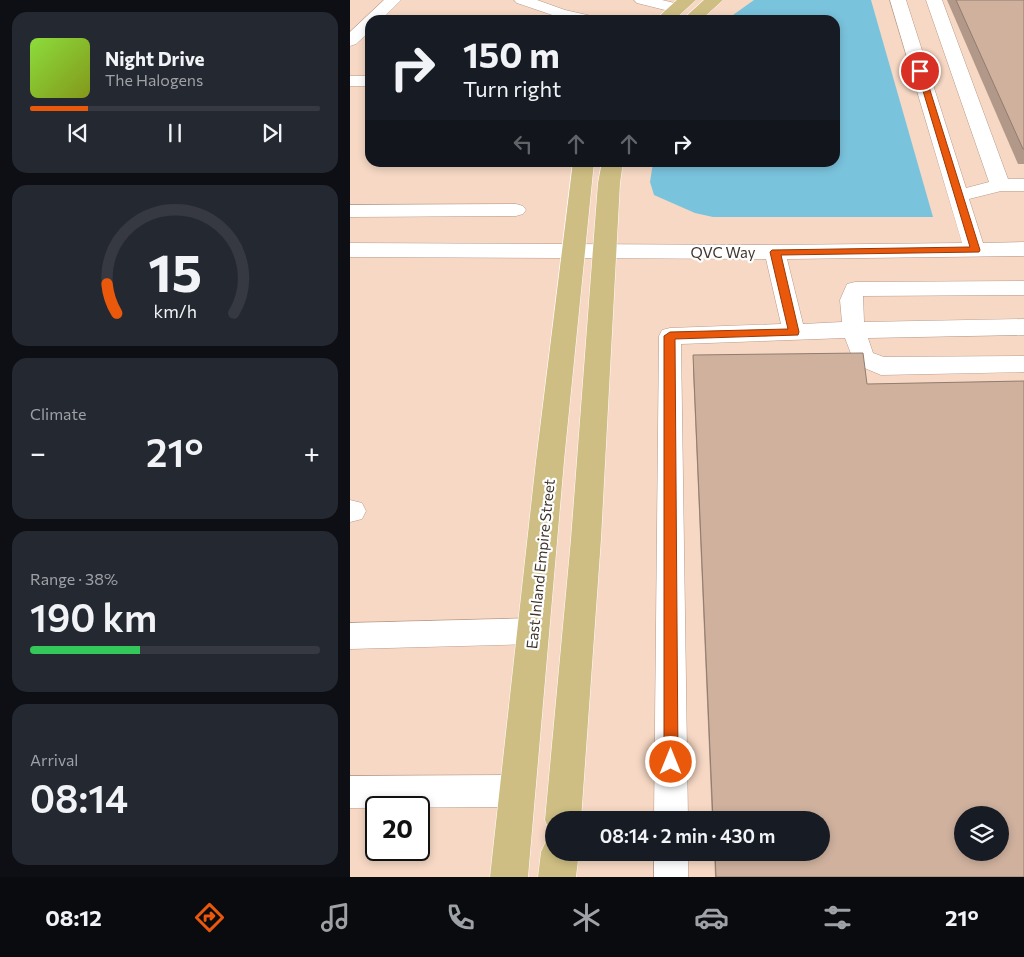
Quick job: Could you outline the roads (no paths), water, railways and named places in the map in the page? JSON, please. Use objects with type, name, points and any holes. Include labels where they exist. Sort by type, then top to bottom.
[{"type":"main road","points":[[697,15],[714,0]]},
{"type":"main road","points":[[670,15],[682,4]]},
{"type":"main road","name":"East Inland Empire Street","points":[[509,877],[573,250],[583,167]]},
{"type":"main road","points":[[563,811],[586,529],[612,167]]},
{"type":"main road","points":[[557,877],[559,861]]},
{"type":"street","points":[[377,15],[393,0]]},
{"type":"street","points":[[522,0],[566,15]]},
{"type":"street","points":[[642,0],[682,4]]},
{"type":"street","points":[[898,0],[975,250]]},
{"type":"street","points":[[934,0],[1000,185]]},
{"type":"street","points":[[354,44],[365,29]]},
{"type":"street","points":[[350,81],[365,81]]},
{"type":"street","points":[[959,196],[1000,185],[1024,185]]},
{"type":"street","points":[[350,211],[516,210]]},
{"type":"street","name":"QVC Way","points":[[350,250],[775,252],[1024,249]]},
{"type":"street","points":[[775,252],[794,332]]},
{"type":"street","points":[[1024,288],[855,288],[851,300],[854,330],[863,358],[881,366],[1024,364]]},
{"type":"street","points":[[671,811],[670,336],[1024,327]]},
{"type":"street","points":[[350,636],[534,631]]},
{"type":"street","points":[[350,792],[518,791]]},
{"type":"street","points":[[671,861],[671,877]]},
{"type":"water","points":[[754,0],[871,0],[933,217],[713,217],[695,213],[654,195],[650,182],[652,167],[840,167],[840,15],[733,15]]}]
